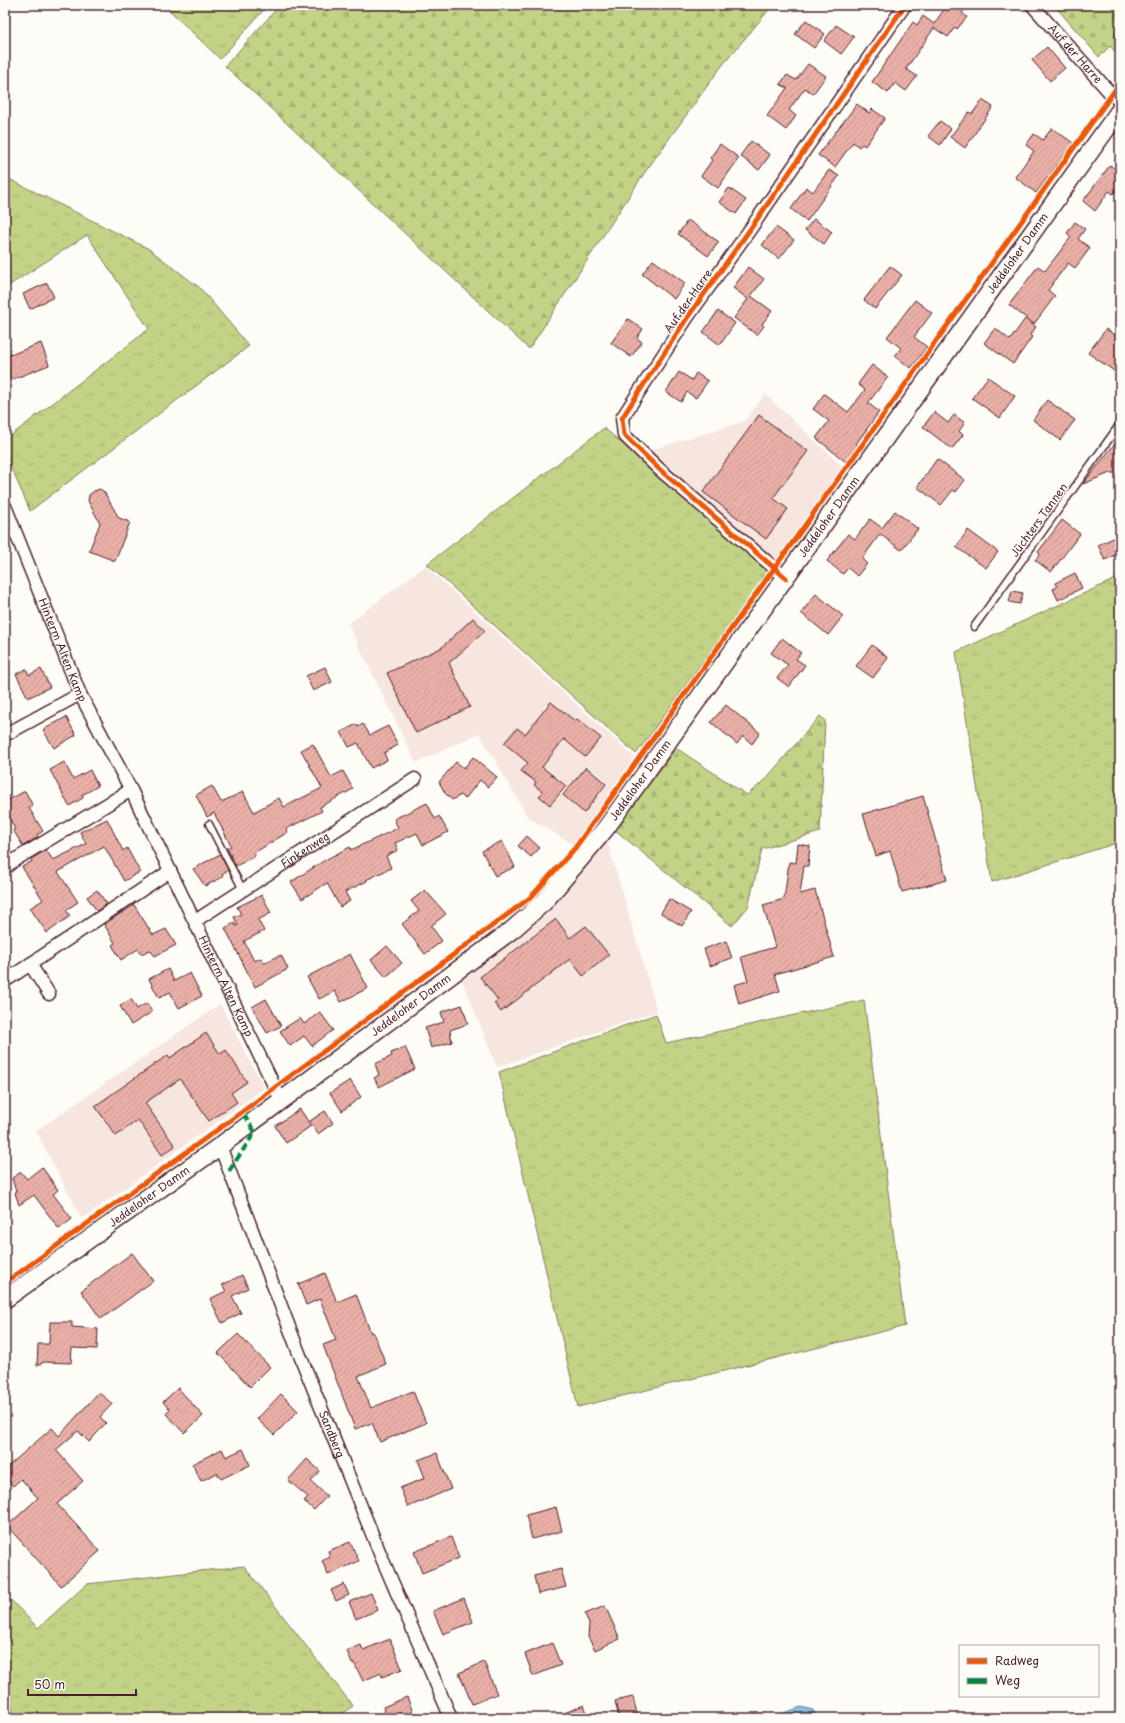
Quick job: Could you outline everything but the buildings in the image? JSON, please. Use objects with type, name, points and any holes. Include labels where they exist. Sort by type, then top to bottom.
[{"type":"main road","name":"Jeddeloher Damm","points":[[5,1299],[220,1146],[512,930],[544,902],[606,828],[1120,110]]},
{"type":"street","name":"Auf der Harre","points":[[786,578],[659,469],[624,435],[622,418],[687,318],[756,222],[905,5]]},
{"type":"street","name":"Auf der Harre","points":[[1032,5],[1112,95],[1120,101]]},
{"type":"street","name":"Hinterm Alten Kamp","points":[[5,506],[80,694],[131,790],[281,1100]]},
{"type":"street","points":[[5,735],[80,694]]},
{"type":"street","name":"Finkenweg","points":[[195,921],[415,779]]},
{"type":"street","points":[[5,868],[13,861],[131,790]]},
{"type":"street","points":[[5,981],[170,871]]},
{"type":"street","points":[[30,964],[49,994]]},
{"type":"street","name":"Sandberg","points":[[220,1146],[299,1353],[375,1541],[451,1718]]},
{"type":"lane","name":"Jüchters Tannen","points":[[974,627],[1120,424]]},
{"type":"lane","points":[[209,824],[243,890]]},
{"type":"shaded area","points":[[765,394],[845,469],[772,564],[644,452],[745,421]]},
{"type":"shaded area","points":[[425,566],[634,757],[574,845],[528,817],[479,733],[416,763],[348,624]]},
{"type":"shaded area","points":[[607,840],[657,1011],[497,1067],[462,980],[550,912]]},
{"type":"shaded area","points":[[220,1004],[264,1088],[82,1219],[36,1131]]},
{"type":"green space","points":[[164,5],[268,5],[220,59]]},
{"type":"green space","points":[[280,5],[773,5],[721,67],[643,175],[529,349],[225,66]]},
{"type":"green space","points":[[1054,5],[1120,5],[1120,57],[1110,46],[1099,57]]},
{"type":"green space","points":[[5,177],[149,249],[200,288],[249,346],[30,511],[5,453],[5,440],[149,329],[87,235],[5,288]]},
{"type":"green space","points":[[604,428],[770,569],[636,754],[427,564]]},
{"type":"green space","points":[[1120,577],[1120,842],[992,882],[956,652]]},
{"type":"green space","points":[[820,716],[825,720],[820,832],[762,849],[748,907],[732,926],[615,830],[676,748],[747,795],[764,781]]},
{"type":"green space","points":[[864,1000],[905,1326],[578,1407],[499,1072],[656,1014],[666,1043]]},
{"type":"green space","points":[[244,1566],[353,1706],[337,1718],[15,1718],[5,1686],[5,1594],[38,1628],[87,1584]]},
{"type":"water","points":[[801,1707],[813,1710],[818,1718],[769,1718]]},
{"type":"marked path","points":[[229,1171],[255,1132],[242,1112]]},
{"type":"cycle path","points":[[786,578],[659,469],[624,435],[622,418],[687,318],[905,5]]},
{"type":"cycle path","points":[[5,1283],[242,1112],[531,897],[575,848],[1120,83]]}]
